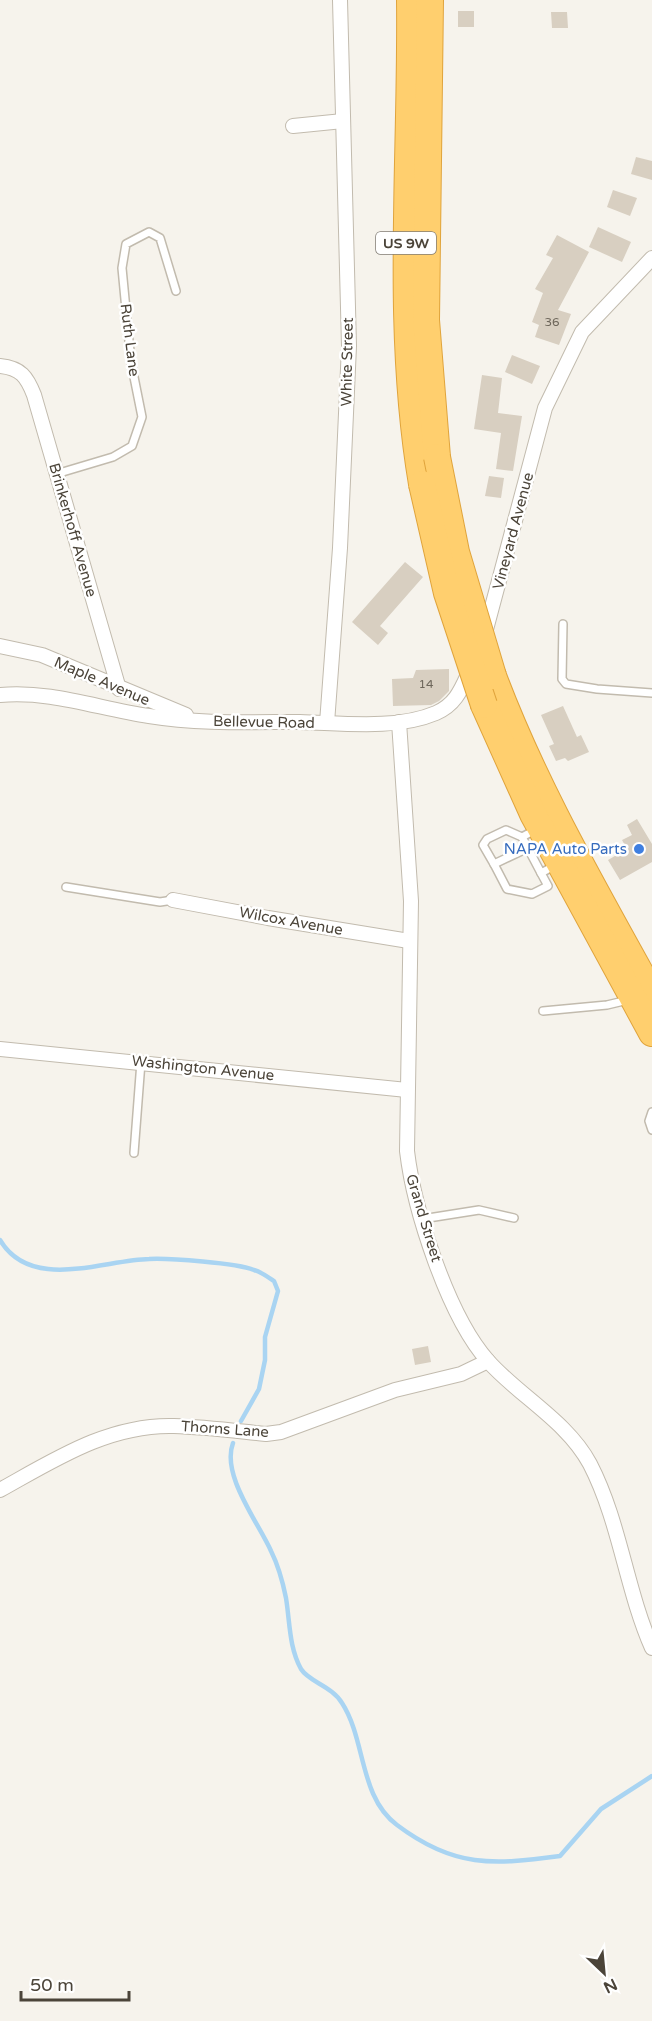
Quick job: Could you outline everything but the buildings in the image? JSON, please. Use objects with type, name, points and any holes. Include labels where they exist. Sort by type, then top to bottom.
[{"type":"highway","name":"US 9W","points":[[410,0],[406,321],[411,403],[422,484],[447,593],[530,837],[550,869],[643,996]]},
{"type":"highway","name":"US 9W","points":[[430,0],[426,320],[437,457],[456,552],[493,676],[541,788],[645,970],[643,996],[652,1034]]},
{"type":"street","name":"White Street","points":[[327,723],[340,548],[349,346],[340,0]]},
{"type":"street","points":[[293,126],[343,121]]},
{"type":"street","name":"Vineyard Avenue","points":[[327,723],[399,722],[436,713],[457,700],[485,636],[545,408],[582,332],[652,258]]},
{"type":"street","name":"Brinkerhoff Avenue","points":[[0,366],[22,373],[34,395],[119,689]]},
{"type":"street","name":"Maple Avenue","points":[[0,646],[42,656],[202,722]]},
{"type":"street","name":"Bellevue Road","points":[[0,695],[31,695],[149,716],[202,722],[327,723]]},
{"type":"street","name":"Grand Street","points":[[399,722],[411,901],[407,1090],[408,1161],[422,1219],[450,1296],[474,1342],[488,1361],[568,1435],[589,1462],[609,1509],[639,1618],[652,1648]]},
{"type":"street","name":"Wilcox Avenue","points":[[173,900],[409,941]]},
{"type":"street","name":"Washington Avenue","points":[[0,1049],[407,1090]]},
{"type":"street","name":"Thorns Lane","points":[[0,1490],[76,1447],[118,1433],[172,1425],[266,1434],[281,1432],[395,1390],[461,1374],[488,1361]]},
{"type":"lane","name":"Ruth Lane","points":[[56,474],[113,457],[132,446],[142,417],[131,362],[122,268],[126,244],[149,232],[160,238],[176,291]]},
{"type":"lane","points":[[563,624],[562,679],[566,684],[652,693]]},
{"type":"lane","points":[[530,837],[506,830],[487,839],[483,845],[507,889],[532,894],[548,886],[550,869]]},
{"type":"lane","points":[[494,864],[530,837]]},
{"type":"lane","points":[[66,887],[160,902],[173,900]]},
{"type":"lane","points":[[543,1011],[608,1005],[643,996]]},
{"type":"lane","points":[[134,1153],[141,1062]]},
{"type":"lane","points":[[652,1112],[649,1121],[652,1130]]},
{"type":"lane","points":[[422,1219],[479,1210],[513,1218]]},
{"type":"waterway","points":[[0,1240],[13,1256],[30,1265],[49,1269],[171,1259],[245,1267],[274,1281],[278,1291],[265,1337],[265,1360],[259,1389],[241,1421]]},
{"type":"waterway","points":[[233,1443],[231,1456],[236,1484],[274,1556],[286,1598],[292,1643],[297,1661],[309,1677],[332,1692],[342,1703],[350,1718],[369,1784],[385,1813],[397,1825],[437,1849],[475,1860],[514,1861],[560,1856],[601,1809],[652,1776]]},
{"type":"place","name":"NAPA Auto Parts","points":[[639,849]]}]
